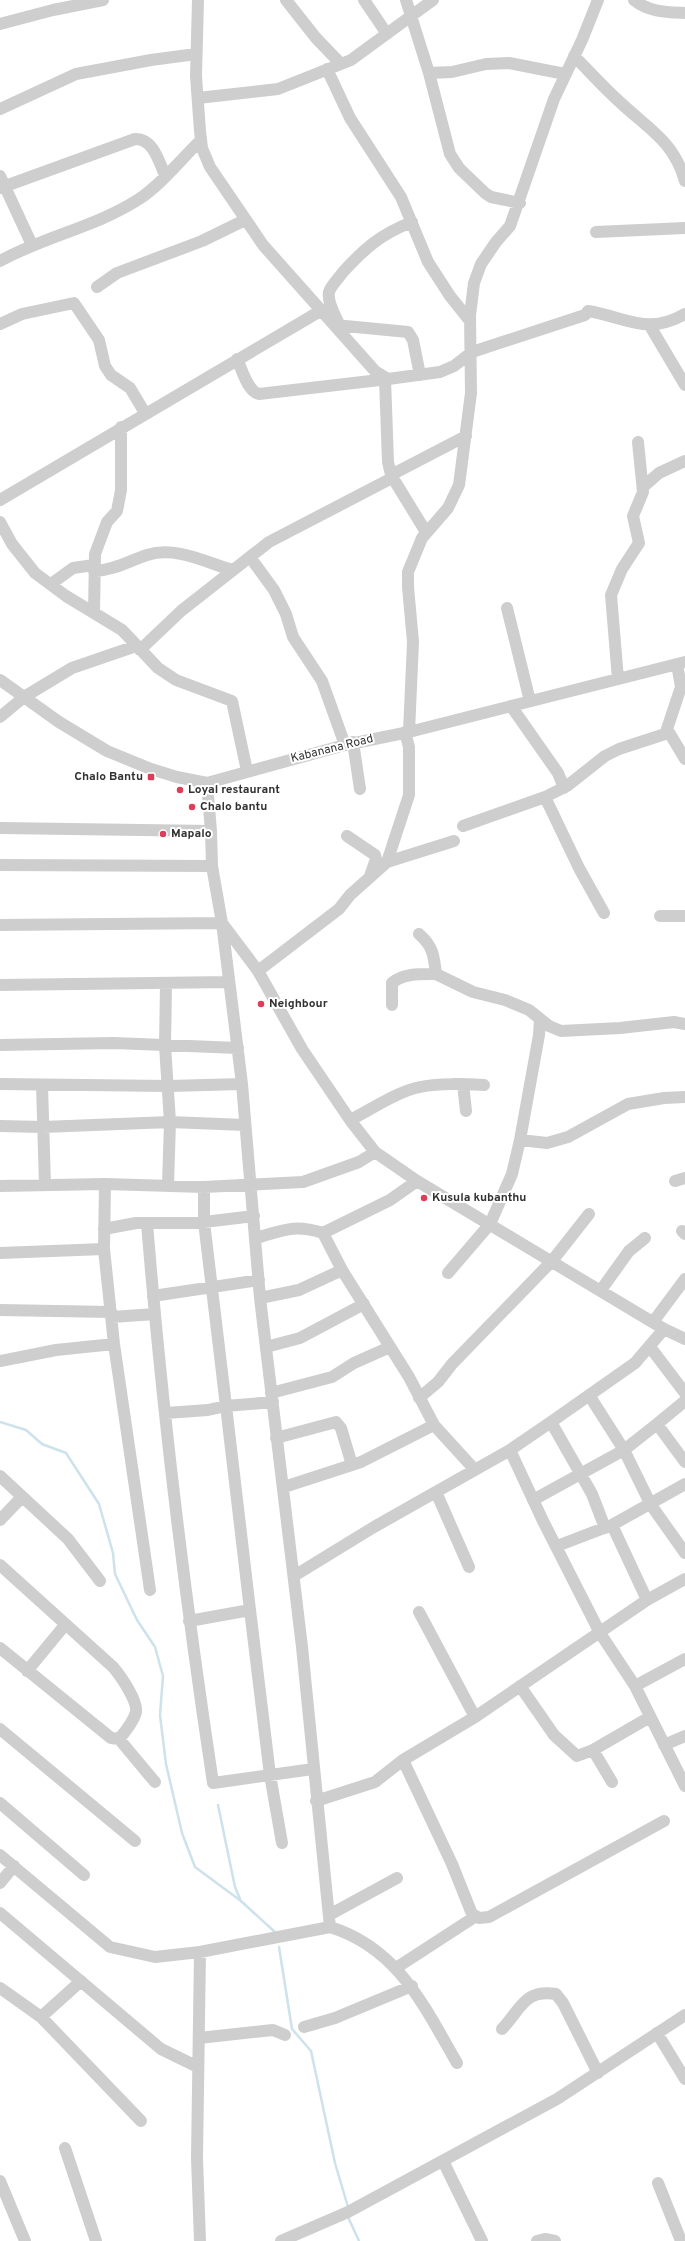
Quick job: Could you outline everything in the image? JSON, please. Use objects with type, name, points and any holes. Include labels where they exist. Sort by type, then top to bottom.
[{"type":"street","points":[[0,24],[53,10],[102,0]]},
{"type":"street","points":[[198,0],[196,54],[198,98],[201,140],[210,168],[263,245],[337,325],[369,366],[387,379]]},
{"type":"street","points":[[286,0],[312,33],[341,64]]},
{"type":"street","points":[[364,0],[387,34]]},
{"type":"street","points":[[406,0],[428,72],[446,145],[459,168],[491,197],[520,203]]},
{"type":"street","points":[[198,98],[278,90],[351,60],[433,0]]},
{"type":"street","points":[[387,862],[409,795],[409,747],[407,732],[413,642],[408,580],[412,561],[418,545],[426,532],[448,508],[457,492],[471,393],[472,352],[470,321],[474,283],[478,270],[496,242],[510,226],[520,203],[548,116],[598,0]]},
{"type":"street","points":[[634,0],[647,8],[656,11],[685,13]]},
{"type":"street","points":[[0,109],[76,74],[151,60],[196,54]]},
{"type":"street","points":[[574,56],[619,101],[659,134],[671,148],[685,181]]},
{"type":"street","points":[[428,72],[452,72],[486,64],[509,63],[565,74]]},
{"type":"street","points":[[327,69],[350,118],[396,188],[422,248],[438,280],[470,321]]},
{"type":"street","points":[[32,245],[1,183],[135,139],[144,140],[148,143],[165,175]]},
{"type":"street","points":[[0,261],[32,245],[83,227],[112,214],[140,198],[201,140]]},
{"type":"street","points":[[97,287],[117,273],[202,241],[245,220]]},
{"type":"street","points":[[337,325],[329,297],[332,287],[374,241],[393,229],[412,222]]},
{"type":"street","points":[[596,232],[685,228]]},
{"type":"street","points":[[0,324],[22,314],[74,303],[98,340],[105,366],[111,375],[130,388],[145,413]]},
{"type":"street","points":[[0,500],[120,427],[322,310]]},
{"type":"street","points":[[237,359],[249,386],[259,394],[420,375],[447,369],[472,352],[585,315],[588,311],[650,326],[663,324],[685,314]]},
{"type":"street","points":[[337,325],[408,332],[413,340],[420,375]]},
{"type":"street","points":[[650,326],[685,385]]},
{"type":"street","points":[[387,379],[388,462],[392,476],[426,532]]},
{"type":"street","points":[[94,613],[95,554],[100,536],[107,522],[117,511],[119,503],[122,475],[120,427]]},
{"type":"street","points":[[0,717],[24,698],[72,668],[138,648],[181,611],[269,542],[466,436]]},
{"type":"street","points":[[618,679],[611,595],[622,569],[639,543],[633,516],[643,488],[638,442]]},
{"type":"street","points":[[643,488],[659,473],[685,461]]},
{"type":"street","points":[[0,522],[12,544],[35,573],[122,630],[158,668],[176,680],[232,701],[247,771]]},
{"type":"street","points":[[51,584],[73,568],[115,568],[148,555],[165,552],[179,553],[232,570]]},
{"type":"street","points":[[250,557],[274,590],[286,614],[293,637],[322,681],[349,744],[360,789]]},
{"type":"street","points":[[507,608],[530,702]]},
{"type":"street","points":[[681,663],[680,688],[668,721],[668,733],[685,759]]},
{"type":"street","name":"Kabanana Road","points":[[0,680],[76,733],[118,756],[164,773],[207,783],[349,744],[407,732],[530,702],[681,663]]},
{"type":"street","points":[[511,706],[558,773],[564,788]]},
{"type":"street","points":[[463,826],[545,797],[564,788],[605,756],[619,748],[668,733]]},
{"type":"street","points":[[207,783],[212,866],[222,923],[242,1084],[260,1298],[294,1576],[329,1921]]},
{"type":"street","points":[[545,797],[579,868],[604,913]]},
{"type":"street","points":[[0,828],[211,831]]},
{"type":"street","points":[[347,836],[374,855],[376,859],[370,876]]},
{"type":"street","points":[[258,971],[339,909],[370,876],[387,862],[454,841]]},
{"type":"street","points":[[0,865],[212,866]]},
{"type":"street","points":[[660,916],[685,916]]},
{"type":"street","points":[[0,925],[222,923]]},
{"type":"street","points":[[222,923],[258,971],[302,1049],[350,1120],[375,1152],[417,1181],[664,1329],[685,1339]]},
{"type":"street","points":[[419,934],[429,942],[434,957],[436,974]]},
{"type":"street","points":[[392,1005],[392,983],[397,978],[411,975],[436,974],[473,992],[516,1004],[529,1010],[549,1026],[561,1031],[620,1028],[674,1022],[685,1024]]},
{"type":"street","points":[[0,985],[229,982]]},
{"type":"street","points":[[166,984],[165,1046],[169,1086],[170,1122],[168,1186]]},
{"type":"street","points":[[448,1273],[490,1224],[514,1168],[539,1035],[540,1019]]},
{"type":"street","points":[[0,1045],[114,1042],[165,1046],[238,1048]]},
{"type":"street","points":[[0,1084],[169,1086],[242,1084]]},
{"type":"street","points":[[350,1120],[418,1087],[463,1084],[484,1085]]},
{"type":"street","points":[[463,1084],[466,1111]]},
{"type":"street","points":[[42,1085],[45,1186]]},
{"type":"street","points":[[520,1140],[547,1143],[568,1137],[628,1104],[664,1098],[685,1097]]},
{"type":"street","points":[[0,1126],[43,1127],[170,1122],[245,1125]]},
{"type":"street","points":[[0,1186],[105,1184],[204,1187],[303,1182],[360,1162],[375,1152]]},
{"type":"street","points":[[256,1238],[292,1227],[301,1227],[323,1233],[390,1200],[417,1181]]},
{"type":"street","points":[[105,1184],[104,1249],[114,1344],[150,1590]]},
{"type":"street","points":[[204,1187],[204,1222],[250,1610],[270,1775],[282,1843]]},
{"type":"street","points":[[419,1398],[438,1382],[452,1364],[552,1261],[589,1214]]},
{"type":"street","points":[[104,1229],[147,1222],[204,1222],[254,1216]]},
{"type":"street","points":[[147,1222],[153,1296],[189,1621],[214,1784],[313,1769]]},
{"type":"street","points":[[323,1233],[342,1270],[390,1347],[434,1425],[475,1470]]},
{"type":"street","points":[[601,1290],[629,1251],[645,1238]]},
{"type":"street","points":[[0,1253],[104,1249]]},
{"type":"street","points":[[260,1298],[299,1290],[342,1270]]},
{"type":"street","points":[[653,1322],[685,1279]]},
{"type":"street","points":[[153,1296],[259,1280]]},
{"type":"street","points":[[266,1347],[300,1338],[364,1304]]},
{"type":"street","points":[[0,1310],[155,1314]]},
{"type":"street","points":[[294,1576],[510,1450],[635,1363],[664,1329]]},
{"type":"street","points":[[0,1361],[56,1350],[114,1344]]},
{"type":"street","points":[[166,1412],[208,1410],[272,1398],[332,1377],[354,1363],[390,1347]]},
{"type":"street","points":[[650,1347],[685,1393]]},
{"type":"street","points":[[589,1395],[624,1450],[651,1505],[685,1553]]},
{"type":"street","points":[[533,1500],[624,1450],[685,1401]]},
{"type":"street","points":[[276,1438],[336,1422],[341,1428],[352,1465]]},
{"type":"street","points":[[551,1422],[582,1474],[647,1600]]},
{"type":"street","points":[[658,1424],[685,1462]]},
{"type":"street","points":[[284,1487],[352,1465],[434,1425]]},
{"type":"street","points":[[510,1450],[533,1500],[600,1633],[635,1686],[685,1786]]},
{"type":"street","points":[[0,1476],[68,1539],[100,1581]]},
{"type":"street","points":[[557,1546],[608,1527],[651,1505],[685,1484]]},
{"type":"street","points":[[436,1492],[469,1567]]},
{"type":"street","points":[[0,1520],[22,1497]]},
{"type":"street","points":[[0,1566],[113,1667],[122,1678],[136,1705],[134,1716],[119,1738]]},
{"type":"street","points":[[316,1801],[375,1782],[403,1760],[475,1717],[647,1600],[685,1579]]},
{"type":"street","points":[[189,1621],[250,1610]]},
{"type":"street","points":[[419,1612],[475,1717]]},
{"type":"street","points":[[27,1671],[65,1625]]},
{"type":"street","points":[[0,1648],[111,1738],[119,1738]]},
{"type":"street","points":[[635,1686],[685,1659]]},
{"type":"street","points":[[520,1686],[554,1735],[575,1754],[580,1756],[650,1717]]},
{"type":"street","points":[[0,1729],[135,1841]]},
{"type":"street","points":[[664,1745],[685,1736]]},
{"type":"street","points":[[119,1738],[155,1782]]},
{"type":"street","points":[[593,1750],[612,1782]]},
{"type":"street","points":[[403,1760],[452,1864],[472,1914],[476,1916]]},
{"type":"street","points":[[0,1803],[84,1875]]},
{"type":"street","points":[[396,1968],[476,1916],[489,1916],[664,1821]]},
{"type":"street","points":[[0,1854],[110,1947],[155,1957],[200,1952],[329,1921],[397,1878]]},
{"type":"street","points":[[0,1882],[14,1866]]},
{"type":"street","points":[[0,1913],[161,2049],[198,2067]]},
{"type":"street","points":[[329,1921],[350,1933],[396,1968],[412,1986],[457,2063]]},
{"type":"street","points":[[200,1952],[197,2158],[200,2241]]},
{"type":"street","points":[[41,2017],[80,1981]]},
{"type":"street","points":[[304,2027],[336,2018],[412,1986]]},
{"type":"street","points":[[0,1988],[41,2017],[141,2121]]},
{"type":"street","points":[[502,2029],[522,2003],[536,1993],[556,1994],[563,2002],[598,2073]]},
{"type":"street","points":[[281,2241],[348,2212],[557,2099],[685,2015]]},
{"type":"street","points":[[199,2038],[273,2030],[285,2035]]},
{"type":"street","points":[[657,2034],[685,2079]]},
{"type":"street","points":[[65,2148],[96,2241]]},
{"type":"street","points":[[444,2161],[482,2241]]},
{"type":"street","points":[[658,2183],[681,2241]]},
{"type":"street","points":[[2,2187],[25,2241]]},
{"type":"street","points":[[537,2241],[545,2239],[555,2241]]},
{"type":"waterway","points":[[0,1422],[26,1430],[42,1444],[66,1453],[99,1504],[113,1553],[115,1574],[137,1620],[155,1647],[163,1676],[160,1715],[166,1764],[182,1833],[195,1867],[241,1901],[276,1933]]},
{"type":"waterway","points":[[218,1805],[235,1887],[240,1899]]},
{"type":"waterway","points":[[279,1947],[292,2029],[311,2051],[335,2163],[348,2207]]},
{"type":"waterway","points":[[348,2217],[359,2241]]},
{"type":"place","name":"Chalo Bantu","points":[[151,777]]},
{"type":"place","name":"Loyal restaurant","points":[[180,790]]},
{"type":"place","name":"Chalo bantu","points":[[192,807]]},
{"type":"place","name":"Mapalo","points":[[163,834]]},
{"type":"place","name":"Neighbour","points":[[261,1004]]},
{"type":"place","name":"Kusula kubanthu","points":[[424,1198]]}]
